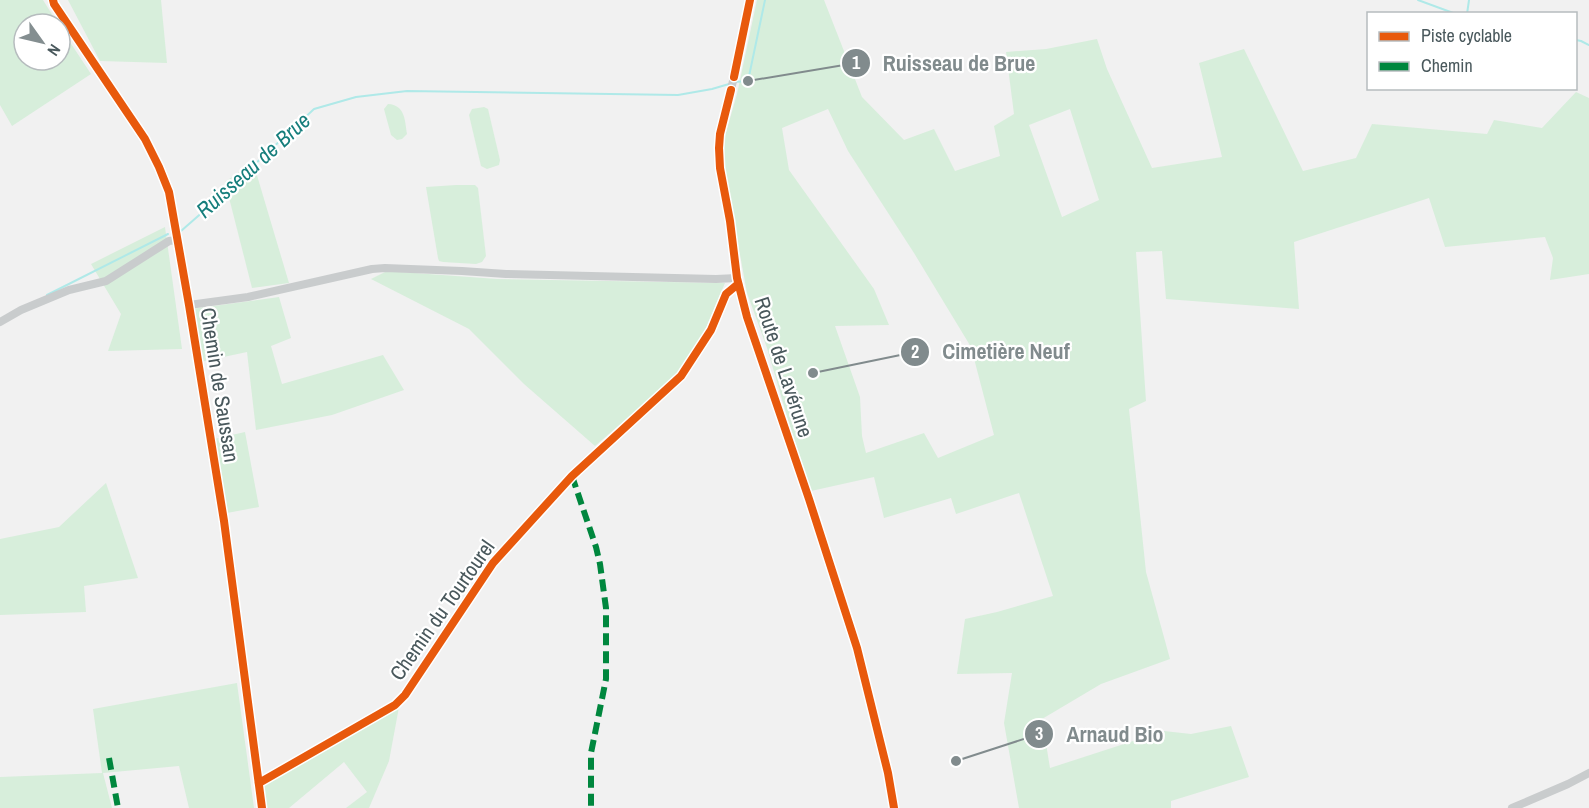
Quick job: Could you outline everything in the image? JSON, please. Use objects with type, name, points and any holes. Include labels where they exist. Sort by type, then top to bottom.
[{"type":"street","name":"Chemin de Saussan","points":[[52,0],[145,139],[169,192],[232,581],[262,808]]},
{"type":"street","name":"Route de Lavérune","points":[[750,0],[720,134],[719,160],[730,221],[737,281],[856,648],[888,773],[894,808]]},
{"type":"street","points":[[0,322],[21,310],[69,290],[106,281],[170,241],[176,240]]},
{"type":"street","points":[[189,305],[248,297],[385,268],[737,281]]},
{"type":"street","name":"Chemin du Tourtourel","points":[[259,783],[395,705],[405,695],[493,563],[572,476],[681,376],[711,330],[726,294],[737,281]]},
{"type":"street","points":[[1512,808],[1589,773]]},
{"type":"green space","points":[[0,0],[43,0],[50,12],[12,12],[12,72],[72,72],[72,45],[91,74],[12,126],[0,105]]},
{"type":"green space","points":[[68,0],[161,0],[167,63],[100,61]]},
{"type":"green space","points":[[757,0],[824,0],[862,97],[904,140],[934,129],[955,171],[1000,156],[994,126],[1014,114],[1006,52],[1046,49],[1097,39],[1107,69],[1152,168],[1222,157],[1199,63],[1244,49],[1303,171],[1356,158],[1372,124],[1487,134],[1494,120],[1542,128],[1576,92],[1589,98],[1589,274],[1550,280],[1553,258],[1545,237],[1445,247],[1429,198],[1294,242],[1299,309],[1166,299],[1162,251],[1136,252],[1146,401],[1129,409],[1146,572],[1170,659],[1101,684],[1042,719],[1050,768],[1164,731],[1191,734],[1231,726],[1249,777],[1171,801],[1171,808],[1019,808],[1004,723],[1012,673],[957,674],[965,619],[1053,596],[1019,493],[956,514],[951,498],[884,518],[874,477],[811,491],[767,348],[747,293],[722,156]],"holes":[[[828,109],[848,151],[971,347],[994,435],[938,458],[924,433],[866,453],[862,436],[860,397],[835,326],[889,325],[874,289],[789,170],[782,128]],[[1070,109],[1099,200],[1062,217],[1029,125]]]},
{"type":"green space","points":[[388,104],[398,107],[403,114],[407,134],[402,139],[397,140],[391,135],[384,109]]},
{"type":"green space","points":[[484,107],[488,109],[500,160],[499,165],[487,169],[481,166],[469,115],[472,109]]},
{"type":"green space","points":[[253,162],[289,283],[252,288],[225,182]]},
{"type":"green space","points":[[475,185],[478,188],[486,256],[482,262],[476,264],[443,262],[438,258],[426,187]]},
{"type":"green space","points":[[165,227],[182,349],[108,351],[121,314],[91,264]]},
{"type":"green space","points":[[387,271],[497,279],[725,283],[706,328],[677,375],[595,446],[524,384],[469,329],[371,279]]},
{"type":"green space","points":[[279,297],[291,338],[271,346],[282,384],[383,355],[404,390],[332,415],[256,430],[247,352],[200,362],[191,309]]},
{"type":"green space","points":[[245,432],[259,507],[227,513],[214,439]]},
{"type":"green space","points":[[106,483],[138,578],[84,586],[86,612],[0,615],[0,539],[59,527]]},
{"type":"green space","points":[[237,683],[254,808],[189,808],[179,766],[103,773],[112,808],[0,808],[0,777],[102,773],[93,709]]},
{"type":"green space","points":[[399,707],[389,761],[369,808],[346,808],[367,792],[344,762],[289,808],[265,808],[263,785]]},
{"type":"waterway","name":"Ruisseau de Brue","points":[[734,82],[748,81],[765,0]]},
{"type":"waterway","points":[[1418,0],[1451,12]]},
{"type":"waterway","points":[[1467,12],[1469,0]]},
{"type":"waterway","points":[[1577,40],[1589,45]]},
{"type":"waterway","name":"Ruisseau de Brue","points":[[181,231],[314,109],[356,97],[407,91],[678,95],[729,84]]},
{"type":"waterway","name":"Ruisseau de Brue","points":[[47,295],[168,234]]},
{"type":"marked path","points":[[572,476],[596,547],[606,608],[606,679],[591,753],[591,808]]},
{"type":"marked path","points":[[109,758],[118,808]]},
{"type":"cycle path","points":[[53,0],[145,139],[169,192],[224,521],[262,808]]},
{"type":"cycle path","points":[[734,77],[750,0]]},
{"type":"cycle path","points":[[731,90],[720,134],[719,148],[737,278],[747,317],[857,648],[888,773],[894,808]]},
{"type":"cycle path","points":[[259,783],[395,705],[405,695],[493,563],[572,476],[681,376],[711,330],[726,294],[738,284]]},
{"type":"place","name":"Ruisseau de Brue","points":[[748,81]]},
{"type":"place","name":"Cimetière Neuf","points":[[813,373]]},
{"type":"place","name":"Arnaud Bio","points":[[956,761]]}]
